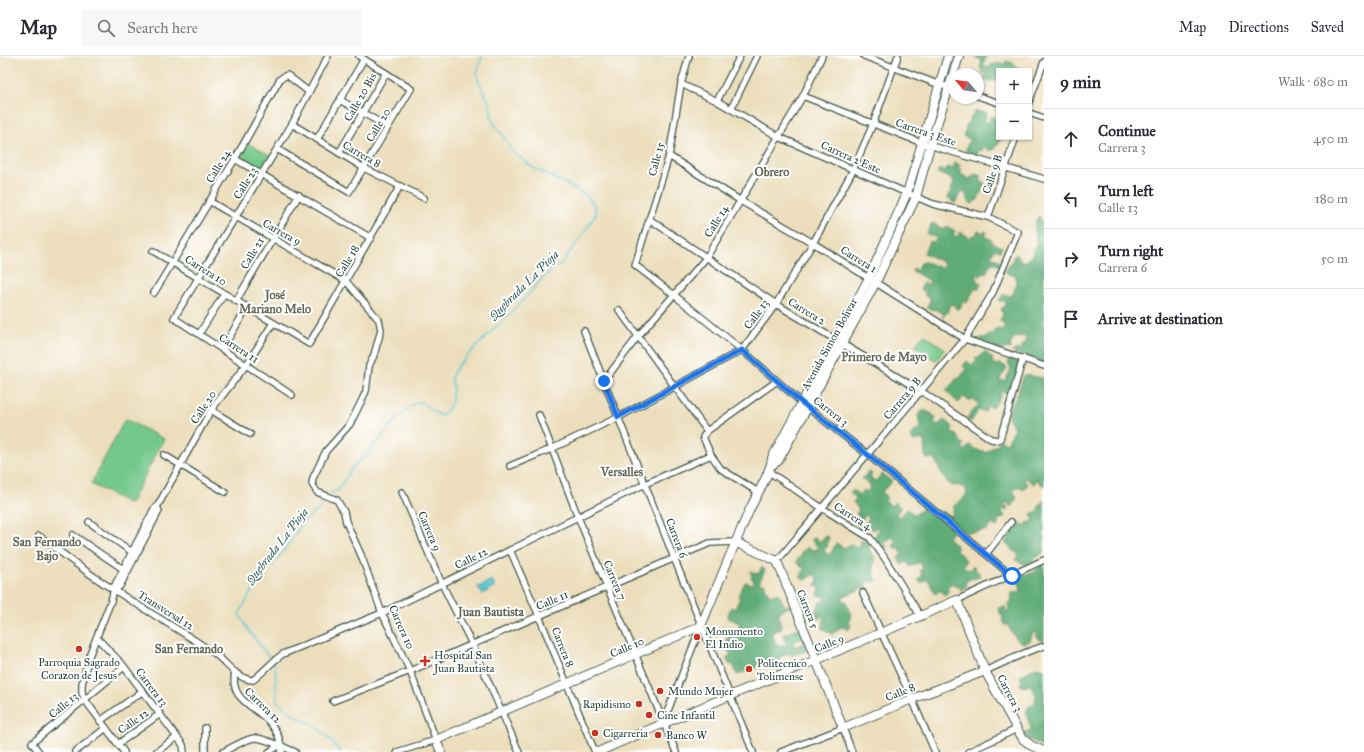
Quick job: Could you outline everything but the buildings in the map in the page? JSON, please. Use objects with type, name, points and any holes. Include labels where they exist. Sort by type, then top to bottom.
[{"type":"main road","name":"Avenida Simon Bolivar","points":[[770,468],[778,461],[804,404],[839,342],[916,197],[926,144],[948,56]]},
{"type":"main road","name":"Avenida Simon Bolivar","points":[[956,68],[959,56]]},
{"type":"main road","name":"Avenida Simon Bolivar","points":[[872,280],[908,193],[926,144],[948,96]]},
{"type":"main road","points":[[702,626],[735,542],[770,468]]},
{"type":"main road","points":[[735,542],[777,561]]},
{"type":"main road","name":"Carrera 5","points":[[777,561],[843,728]]},
{"type":"main road","name":"Calle 9","points":[[596,752],[730,695],[882,634],[957,600]]},
{"type":"main road","name":"Carrera 3","points":[[957,600],[986,671],[1017,729],[1023,739],[1032,746],[1044,751]]},
{"type":"main road","name":"Calle 10","points":[[436,740],[702,626]]},
{"type":"main road","name":"Calle 8","points":[[843,728],[912,699],[986,671]]},
{"type":"main road","name":"Carrera 10","points":[[436,740],[441,752]]},
{"type":"street","name":"Calle 23","points":[[174,318],[292,124],[328,56]]},
{"type":"street","name":"Calle 15","points":[[635,265],[669,156],[681,84],[689,56]]},
{"type":"street","points":[[717,101],[740,56]]},
{"type":"street","points":[[731,110],[757,56]]},
{"type":"street","name":"Calle 14","points":[[604,381],[639,335],[706,258],[803,96],[822,56]]},
{"type":"street","points":[[864,56],[940,85],[948,86]]},
{"type":"street","name":"Calle 13","points":[[510,466],[551,449],[618,417],[742,350],[776,304],[813,243],[853,170],[874,124],[898,56]]},
{"type":"street","points":[[317,139],[362,58],[386,73]]},
{"type":"street","points":[[1032,94],[1044,62]]},
{"type":"street","name":"Calle 20","points":[[277,149],[349,192],[411,89],[386,73]]},
{"type":"street","name":"Calle 20 Bis","points":[[339,152],[386,73]]},
{"type":"street","name":"Calle 24","points":[[154,294],[235,159],[280,79],[287,75],[310,92]]},
{"type":"street","name":"Carrera 2 Este","points":[[681,84],[717,101],[779,136],[853,170],[933,204],[988,217],[1018,232]]},
{"type":"street","name":"Carrera 3 Este","points":[[803,96],[926,144],[1044,179]]},
{"type":"street","points":[[984,98],[996,102]]},
{"type":"street","points":[[340,100],[388,127]]},
{"type":"street","points":[[1032,114],[1044,118]]},
{"type":"street","name":"Carrera 8","points":[[292,124],[364,168],[424,198]]},
{"type":"street","name":"Calle 9 B","points":[[988,217],[1015,140]]},
{"type":"street","name":"Carrera 1","points":[[669,156],[741,201],[813,243],[965,339],[1044,366]]},
{"type":"street","points":[[235,159],[371,238]]},
{"type":"street","name":"Calle 18","points":[[309,344],[400,186]]},
{"type":"street","name":"Calle 21","points":[[236,301],[299,195]]},
{"type":"street","name":"Carrera 9","points":[[209,201],[346,281]]},
{"type":"street","name":"Carrera 2","points":[[649,219],[776,304],[921,391],[991,439],[1000,439],[1023,358]]},
{"type":"street","name":"Carrera 9 B","points":[[777,561],[965,339],[993,292],[1018,232]]},
{"type":"street","name":"Carrera 10","points":[[153,251],[309,344]]},
{"type":"street","name":"Carrera 3","points":[[635,265],[674,294],[742,350],[804,404],[867,454],[1012,576]]},
{"type":"street","name":"Carrera 10","points":[[346,281],[378,320],[380,330],[374,355],[369,366],[366,391],[359,409],[350,424],[326,451],[313,478],[312,484],[317,492],[337,500],[344,512],[346,522],[361,555],[382,613],[410,671],[436,740]]},
{"type":"street","points":[[199,334],[224,294]]},
{"type":"street","points":[[222,349],[247,308]]},
{"type":"street","points":[[619,310],[639,335],[707,431]]},
{"type":"street","name":"Carrera 11","points":[[174,318],[292,395]]},
{"type":"street","name":"Calle 20","points":[[157,508],[211,410],[246,364],[273,323]]},
{"type":"street","name":"Carrera 6","points":[[584,331],[753,752]]},
{"type":"street","points":[[758,492],[721,469],[711,455],[703,437],[707,431],[777,381]]},
{"type":"street","points":[[211,410],[250,434]]},
{"type":"street","name":"Carrera 7","points":[[539,415],[578,518],[676,752]]},
{"type":"street","points":[[164,455],[224,492]]},
{"type":"street","name":"Calle 12","points":[[244,678],[253,680],[276,658],[283,654],[382,613],[645,484],[711,455]]},
{"type":"street","name":"Carrera 4","points":[[770,468],[822,508],[870,538],[884,557],[920,617]]},
{"type":"street","name":"Carrera 9","points":[[402,492],[442,584],[472,644],[519,752]]},
{"type":"street","points":[[123,752],[85,700],[82,694],[82,684],[90,656],[98,638],[115,585],[154,509],[157,508]]},
{"type":"street","points":[[114,590],[120,586],[159,511],[157,508]]},
{"type":"street","points":[[89,522],[132,552]]},
{"type":"street","points":[[986,554],[1011,522]]},
{"type":"street","points":[[73,535],[123,569]]},
{"type":"street","points":[[39,536],[114,590]]},
{"type":"street","name":"Calle 11","points":[[333,701],[410,671],[710,543],[735,542]]},
{"type":"street","name":"Carrera 8","points":[[510,550],[596,752]]},
{"type":"street","name":"Calle 9","points":[[957,600],[1044,560]]},
{"type":"street","name":"Transversal 12","points":[[114,590],[209,650],[244,678]]},
{"type":"street","points":[[863,593],[935,752]]},
{"type":"street","points":[[663,723],[702,626]]},
{"type":"street","name":"Carrera 13","points":[[98,638],[124,667],[160,714],[183,746],[184,752]]},
{"type":"street","name":"Calle 8","points":[[986,671],[1027,652],[1044,646]]},
{"type":"street","name":"Calle 13","points":[[39,752],[32,743],[124,667]]},
{"type":"street","name":"Carrera 12","points":[[235,672],[233,680],[236,692],[243,702],[270,722],[278,734],[280,748]]},
{"type":"street","points":[[100,721],[142,691]]},
{"type":"street","name":"Calle 12","points":[[118,744],[160,714]]},
{"type":"street","points":[[75,752],[106,728]]},
{"type":"street","points":[[205,728],[205,752]]},
{"type":"street","name":"Calle 8","points":[[781,752],[843,728]]},
{"type":"street","name":"Carrera 5","points":[[843,728],[852,752]]},
{"type":"street","points":[[968,752],[1017,729]]},
{"type":"street","points":[[156,752],[177,737]]},
{"type":"street","points":[[223,752],[249,739],[256,738],[280,748],[295,752]]},
{"type":"street","name":"Calle 10","points":[[397,752],[436,740]]},
{"type":"street","points":[[269,752],[280,748]]},
{"type":"green space","points":[[975,56],[987,56],[983,65],[990,68],[991,64],[999,64],[999,62],[1005,64],[1006,61],[1015,64],[1015,67],[1018,68],[996,68],[996,81],[992,80],[991,82],[984,80],[986,74],[984,74],[984,68],[980,68],[982,60],[976,58]]},
{"type":"green space","points":[[975,111],[987,113],[984,121],[989,123],[991,116],[996,118],[995,136],[996,140],[1000,140],[994,150],[987,150],[984,146],[982,151],[979,150],[977,155],[966,151],[970,139],[963,136],[966,129],[965,128]]},
{"type":"green space","points":[[249,144],[269,155],[261,169],[241,157]]},
{"type":"green space","points":[[955,163],[960,165],[958,168],[962,170],[960,174],[970,179],[971,177],[973,178],[975,174],[981,176],[980,181],[985,183],[977,201],[975,200],[973,204],[969,202],[966,194],[963,192],[959,195],[956,203],[951,201],[952,199],[948,198],[954,182],[952,179],[937,173],[939,169],[945,171],[947,167],[953,169]]},
{"type":"green space","points":[[1038,217],[1040,217],[1042,226],[1044,223],[1044,363],[1038,362],[1038,358],[1028,357],[1012,352],[1022,349],[1022,346],[1026,342],[1026,338],[1022,336],[1014,338],[1010,345],[1011,349],[999,349],[987,342],[983,343],[979,340],[982,337],[985,338],[993,334],[994,330],[1002,330],[1005,324],[999,320],[1003,314],[1001,309],[1006,305],[1006,302],[999,301],[1003,294],[1011,296],[1015,287],[1016,276],[1013,274],[1009,275],[1006,272],[1007,268],[1013,261],[1013,257],[1017,254],[1020,262],[1026,261],[1031,256],[1037,244],[1035,227]]},
{"type":"green space","points":[[932,223],[945,230],[947,226],[955,231],[953,235],[957,237],[960,232],[971,238],[972,235],[975,236],[978,231],[983,233],[984,231],[987,232],[985,236],[992,240],[991,242],[1002,247],[1000,251],[995,249],[991,256],[1002,262],[1001,267],[992,262],[986,273],[983,272],[981,276],[977,274],[977,281],[981,284],[978,289],[975,288],[967,303],[963,301],[959,309],[956,309],[955,306],[951,304],[948,311],[941,319],[944,314],[937,310],[926,308],[931,299],[924,295],[926,292],[920,289],[924,282],[928,285],[930,281],[912,271],[913,268],[917,270],[921,263],[925,262],[943,268],[944,263],[924,253],[929,241],[934,242],[937,238],[927,234]]},
{"type":"green space","points":[[924,334],[945,349],[936,361],[915,346]]},
{"type":"green space","points":[[985,351],[993,359],[992,363],[997,365],[999,363],[1007,369],[999,380],[1005,381],[1011,369],[1008,362],[1010,356],[1020,359],[1011,396],[1002,391],[993,408],[988,406],[985,412],[979,409],[971,422],[966,419],[979,404],[972,398],[969,401],[964,397],[958,403],[946,391],[967,369],[963,366],[967,361],[972,365],[977,361],[975,357],[978,358]]},
{"type":"green space","points":[[1024,375],[1044,378],[1044,487],[1037,479],[1034,484],[1026,478],[1024,481],[1028,484],[1023,490],[1019,486],[1013,491],[1017,497],[1012,507],[1006,502],[1005,504],[1008,507],[1006,511],[1002,509],[1000,510],[1005,516],[1002,519],[997,519],[999,524],[996,527],[992,524],[987,530],[967,533],[955,527],[943,517],[940,511],[952,516],[954,506],[965,497],[967,492],[966,490],[960,486],[951,486],[941,473],[935,458],[927,459],[925,455],[924,439],[913,441],[910,436],[920,427],[918,415],[923,410],[931,413],[936,418],[934,422],[937,426],[944,420],[953,427],[951,430],[961,440],[960,441],[964,445],[962,447],[965,450],[970,445],[976,450],[977,449],[981,452],[983,450],[986,453],[998,444],[1000,440],[1007,443],[1014,428],[1008,417],[1011,405],[1016,398]]},
{"type":"green space","points":[[125,419],[164,439],[130,504],[91,484]]},
{"type":"green space","points":[[869,471],[872,474],[870,477],[875,481],[882,474],[892,481],[882,492],[887,498],[885,501],[891,506],[895,502],[901,508],[896,514],[899,517],[907,509],[915,515],[925,506],[953,529],[953,532],[948,537],[958,547],[956,550],[966,560],[963,567],[970,570],[973,566],[981,576],[974,579],[972,578],[965,582],[967,586],[961,590],[957,584],[954,586],[953,584],[948,587],[949,592],[944,595],[941,590],[935,594],[928,579],[921,583],[918,579],[923,576],[920,570],[923,568],[920,562],[910,567],[907,562],[902,565],[898,557],[902,555],[899,548],[896,550],[893,544],[896,542],[892,537],[884,543],[887,547],[882,550],[872,537],[875,536],[879,529],[876,527],[874,530],[865,525],[869,518],[865,515],[858,526],[854,523],[859,516],[856,514],[859,510],[853,502],[856,498],[850,493],[853,490],[859,495],[864,490],[867,492],[871,487],[862,479]]},
{"type":"green space","points":[[1044,500],[1044,552],[1027,565],[1015,560],[1019,555],[1005,543],[1011,534],[1008,531],[1016,521],[1026,526],[1027,523],[1034,521],[1031,514],[1038,511],[1039,506]]},
{"type":"green space","points":[[826,536],[829,537],[827,547],[824,550],[828,555],[831,553],[836,543],[844,548],[851,544],[857,547],[861,541],[866,538],[869,542],[869,550],[873,554],[875,562],[873,565],[873,571],[877,580],[873,582],[865,582],[872,598],[867,601],[862,587],[859,590],[842,597],[844,602],[846,601],[851,613],[849,622],[851,626],[849,629],[843,627],[837,629],[837,631],[832,633],[833,634],[823,630],[822,626],[825,619],[823,616],[817,619],[814,612],[818,608],[819,603],[825,600],[825,598],[818,595],[820,589],[815,585],[818,581],[817,576],[814,575],[806,580],[801,578],[805,569],[796,561],[802,555],[801,552],[809,547],[811,550],[818,549],[818,547],[811,540],[813,538],[817,538],[819,542]]},
{"type":"green space","points":[[1044,562],[1044,641],[1039,640],[1035,632],[1033,632],[1030,641],[1022,643],[1010,630],[1008,625],[1004,625],[1002,619],[1003,617],[998,608],[1005,606],[1006,612],[1009,610],[1008,604],[1012,601],[1011,593],[1021,591],[1019,583],[1020,577],[1022,575],[1033,573]]},
{"type":"green space","points":[[762,567],[765,570],[759,583],[763,585],[764,583],[770,596],[778,593],[785,606],[792,604],[793,606],[780,610],[780,613],[778,614],[782,629],[772,632],[776,645],[787,645],[783,635],[787,633],[795,647],[807,642],[809,650],[791,656],[789,653],[779,657],[780,660],[774,662],[768,663],[766,659],[758,661],[760,666],[737,675],[733,664],[730,665],[726,658],[731,655],[728,650],[724,649],[723,642],[731,637],[740,625],[738,622],[727,618],[731,607],[735,609],[740,597],[738,596],[745,582],[753,584],[754,580],[751,578],[752,576],[750,571],[758,574]]},
{"type":"green space","points":[[801,627],[805,637],[792,642],[787,633]]},
{"type":"green space","points":[[1036,667],[1044,669],[1044,748],[1027,739],[1024,733],[1031,729],[1026,713],[1028,707],[1035,703],[1036,695],[1031,685],[1024,687],[1021,686],[1020,683],[1022,681],[1020,676]]},
{"type":"water","points":[[492,580],[495,587],[482,594],[478,587]]},
{"type":"waterway","name":"Quebrada La Pioja","points":[[331,493],[338,490],[354,465],[367,454],[397,419],[415,403],[421,402],[441,416],[449,408],[452,400],[453,387],[451,377],[458,365],[529,294],[543,277],[560,265],[596,214],[594,205],[587,196],[532,167],[511,150],[492,120],[490,104],[479,82],[477,74],[482,56]]},
{"type":"waterway","name":"Quebrada La Pioja","points":[[326,501],[304,521],[282,553],[257,582],[239,614],[247,628],[275,665],[277,701],[295,716],[309,722],[326,735],[341,752]]},
{"type":"place","name":"Monumento El Indio","points":[[697,637]]},
{"type":"place","name":"Parroquia Sagrado Corazon de Jesus","points":[[79,649]]},
{"type":"place","name":"Hospital San Juan Bautista","points":[[425,661]]},
{"type":"place","name":"Politecnico Tolimense","points":[[749,669]]},
{"type":"place","name":"Mundo Mujer","points":[[660,691]]},
{"type":"place","name":"Rapidismo","points":[[639,704]]},
{"type":"place","name":"Cine Infantil","points":[[649,715]]},
{"type":"place","name":"Cigarreria","points":[[595,733]]},
{"type":"place","name":"Banco W","points":[[658,735]]},
{"type":"district","name":"Obrero","points":[[772,172]]},
{"type":"district","name":"José Mariano Melo","points":[[275,302]]},
{"type":"district","name":"Primero de Mayo","points":[[884,357]]},
{"type":"district","name":"Versalles","points":[[622,472]]},
{"type":"district","name":"San Fernando Bajo","points":[[47,549]]},
{"type":"district","name":"Juan Bautista","points":[[491,612]]},
{"type":"district","name":"San Fernando","points":[[189,649]]},
{"type":"route","points":[[604,381],[618,417],[742,350],[801,402],[867,454],[1012,576]]}]
